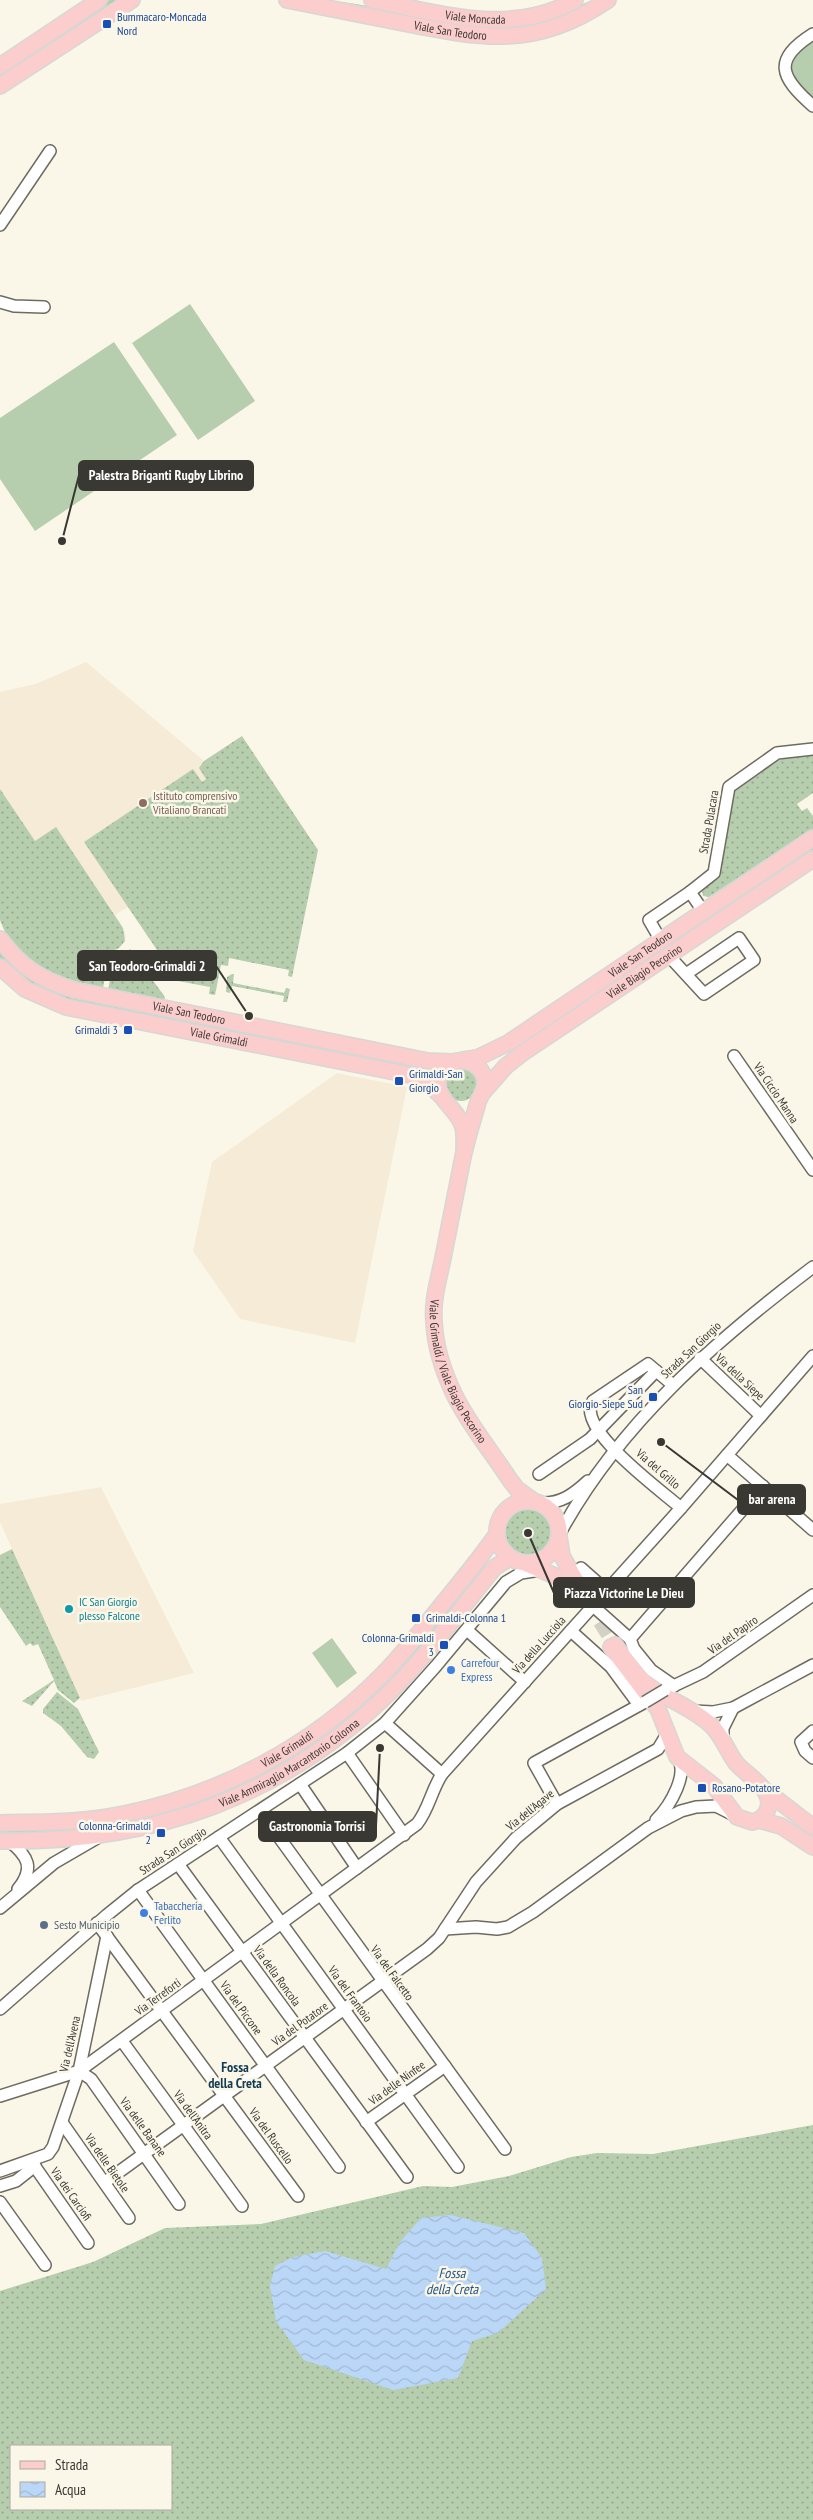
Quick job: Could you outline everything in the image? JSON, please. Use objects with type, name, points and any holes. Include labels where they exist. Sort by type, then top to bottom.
[{"type":"main road","points":[[0,66],[99,0]]},
{"type":"main road","points":[[0,86],[131,0]]},
{"type":"main road","name":"Viale San Teodoro","points":[[287,0],[464,35],[502,37],[529,34],[562,25],[608,0]]},
{"type":"main road","name":"Viale Moncada","points":[[372,0],[486,21],[540,14],[575,0]]},
{"type":"main road","name":"Viale San Teodoro","points":[[0,939],[30,971],[52,983],[74,990],[420,1059],[458,1061],[482,1056],[508,1043],[660,939],[813,838]]},
{"type":"main road","name":"Viale Biagio Pecorino","points":[[481,1095],[506,1066],[524,1052],[813,858]]},
{"type":"main road","name":"Viale Grimaldi","points":[[0,967],[25,989],[66,1007],[410,1075],[429,1084],[454,1110],[463,1127],[464,1153]]},
{"type":"main road","points":[[464,1153],[481,1095],[484,1079],[481,1071],[472,1063],[458,1061],[444,1069],[439,1076],[438,1086],[444,1099],[463,1107],[472,1105],[481,1095]]},
{"type":"main road","name":"Viale Grimaldi / Viale Biagio Pecorino","points":[[464,1153],[436,1292],[435,1337],[442,1364],[460,1404],[528,1499]]},
{"type":"main road","points":[[528,1499],[547,1507],[557,1519],[562,1556],[586,1601],[560,1578],[510,1558],[501,1548],[497,1534],[497,1526],[503,1514],[528,1499]]},
{"type":"main road","name":"Viale Grimaldi","points":[[0,1823],[64,1823],[146,1809],[211,1790],[276,1757],[337,1716],[383,1674],[479,1560],[497,1534]]},
{"type":"main road","points":[[526,1564],[535,1563],[548,1556],[557,1544],[559,1536]]},
{"type":"main road","name":"Viale Ammiraglio Marcantonio Colonna","points":[[4,1841],[100,1836],[151,1827],[220,1805],[256,1789],[319,1751],[348,1730],[395,1687],[495,1567],[510,1558]]},
{"type":"main road","points":[[813,1828],[766,1791],[737,1764],[711,1725],[691,1710],[670,1701],[647,1684],[613,1646],[658,1709],[677,1756],[714,1786],[737,1817],[747,1822],[759,1820],[781,1826],[813,1847]]},
{"type":"main road","points":[[666,1732],[672,1716],[691,1710]]},
{"type":"main road","points":[[759,1820],[768,1809],[769,1802],[766,1791]]},
{"type":"street","points":[[813,34],[791,50],[786,65],[789,83],[813,106]]},
{"type":"street","points":[[0,225],[50,151]]},
{"type":"street","points":[[0,302],[14,306],[44,307]]},
{"type":"street","name":"Strada Pulacara","points":[[660,939],[649,920],[714,873],[729,787],[777,753],[813,748]]},
{"type":"street","points":[[690,892],[702,911]]},
{"type":"street","points":[[669,956],[704,994],[754,960],[739,938],[686,974]]},
{"type":"street","name":"Via Ciccio Manna","points":[[734,1056],[813,1170]]},
{"type":"street","name":"Strada San Giorgio","points":[[603,1468],[616,1450],[673,1384],[700,1358],[752,1312],[813,1267]]},
{"type":"street","name":"Via della Lucciola","points":[[319,1896],[404,1835],[424,1815],[432,1790],[442,1774],[571,1631],[586,1601],[607,1591],[813,1356]]},
{"type":"street","name":"Via della Siepe","points":[[700,1358],[761,1416]]},
{"type":"street","points":[[598,1432],[590,1416],[590,1406],[593,1401],[648,1364],[673,1384]]},
{"type":"street","points":[[539,1474],[598,1432],[656,1371]]},
{"type":"street","name":"Via del Grillo","points":[[598,1432],[603,1440],[681,1508]]},
{"type":"street","points":[[726,1455],[813,1530]]},
{"type":"street","points":[[528,1499],[550,1504],[566,1498],[603,1468]]},
{"type":"street","points":[[559,1536],[603,1468]]},
{"type":"street","points":[[630,1639],[763,1486]]},
{"type":"street","points":[[506,1582],[526,1564]]},
{"type":"street","points":[[581,1568],[607,1591]]},
{"type":"street","name":"Strada San Giorgio","points":[[0,2009],[97,1923],[138,1890],[347,1753],[385,1723],[467,1630],[506,1582],[521,1573],[542,1570]]},
{"type":"street","name":"Via del Papiro","points":[[642,1703],[702,1672],[813,1595]]},
{"type":"street","points":[[586,1601],[630,1639],[634,1649],[651,1670],[670,1688]]},
{"type":"street","points":[[467,1630],[525,1682]]},
{"type":"street","points":[[557,1804],[534,1762],[642,1703],[612,1667],[571,1631]]},
{"type":"street","points":[[691,1710],[713,1712],[733,1708],[813,1665]]},
{"type":"street","points":[[723,1741],[723,1728],[733,1708]]},
{"type":"street","points":[[385,1723],[442,1774]]},
{"type":"street","points":[[813,1731],[801,1742],[805,1752],[813,1758]]},
{"type":"street","points":[[649,1754],[661,1745],[666,1732]]},
{"type":"street","points":[[648,1828],[662,1814],[675,1794],[679,1778],[677,1756],[662,1751],[649,1754]]},
{"type":"street","points":[[347,1753],[404,1835]]},
{"type":"street","name":"Via dell'Agave","points":[[454,1916],[476,1882],[516,1838],[557,1804],[649,1754]]},
{"type":"street","points":[[300,1784],[357,1868]]},
{"type":"street","points":[[445,1929],[476,1927],[498,1929],[508,1927],[533,1912],[648,1828],[675,1814],[696,1807],[716,1806],[737,1817]]},
{"type":"street","name":"Via del Falcetto","points":[[260,1811],[319,1896],[505,2150]]},
{"type":"street","points":[[4,1904],[54,1863],[100,1836]]},
{"type":"street","name":"Via del Frantoio","points":[[219,1837],[458,2167]]},
{"type":"street","points":[[4,1841],[25,1856],[28,1865],[25,1880],[4,1904]]},
{"type":"street","name":"Via della Roncola","points":[[178,1864],[407,2177]]},
{"type":"street","name":"Via del Piccone","points":[[138,1890],[339,2167]]},
{"type":"street","name":"Via Terreforti","points":[[0,2096],[79,2071],[319,1896]]},
{"type":"street","points":[[454,1916],[476,1927]]},
{"type":"street","name":"Via del Potatore","points":[[105,2182],[427,1949],[454,1916]]},
{"type":"street","name":"Via del Ruscello","points":[[97,1923],[298,2196]]},
{"type":"street","name":"Via dell'Avena","points":[[33,2164],[48,2154],[63,2124],[79,2071],[107,1936]]},
{"type":"street","name":"Via dell'Anitra","points":[[122,2041],[242,2206]]},
{"type":"street","name":"Via delle Ninfee","points":[[366,2122],[445,2066]]},
{"type":"street","name":"Via delle Banane","points":[[79,2071],[91,2079],[145,2153],[179,2204]]},
{"type":"street","name":"Via delle Bietole","points":[[63,2124],[130,2218]]},
{"type":"street","points":[[0,2171],[33,2164]]},
{"type":"street","points":[[0,2186],[16,2181],[33,2164]]},
{"type":"street","name":"Via dei Carciofi","points":[[33,2164],[88,2243]]},
{"type":"street","points":[[0,2202],[45,2265]]},
{"type":"shaded area","name":"Istituto comprensivo Vitaliano Brancati","points":[[86,662],[204,761],[242,736],[218,952],[178,981],[128,907],[115,915],[126,937],[122,945],[115,951],[0,862],[0,692],[36,684]]},
{"type":"shaded area","points":[[337,1073],[407,1087],[355,1343],[240,1319],[193,1251],[212,1162]]},
{"type":"shaded area","points":[[101,1487],[194,1673],[81,1701],[0,1522],[0,1504]]},
{"type":"green space","points":[[109,0],[121,0],[0,80],[0,73]]},
{"type":"green space","points":[[312,0],[357,4],[447,23],[492,27],[521,25],[540,21],[567,12],[590,1],[598,0],[549,24],[495,33]]},
{"type":"green space","points":[[813,41],[813,99],[799,86],[791,71],[795,54]]},
{"type":"green space","points":[[190,304],[255,401],[198,440],[132,343]]},
{"type":"green space","points":[[114,342],[177,435],[35,531],[0,479],[0,418]]},
{"type":"green space","points":[[242,736],[318,850],[292,977],[288,976],[289,970],[229,958],[228,966],[221,965],[215,995],[209,994],[210,987],[178,981],[84,842],[193,769],[202,782],[206,779],[199,768],[204,761]]},
{"type":"green space","points":[[813,754],[813,793],[797,804],[802,811],[807,808],[813,816],[813,829],[709,897],[703,896],[702,889],[719,878],[735,790],[778,760]]},
{"type":"green space","points":[[0,789],[35,841],[56,827],[123,928],[125,941],[119,948],[110,952],[103,988],[72,980],[42,968],[28,959],[7,935],[0,920]]},
{"type":"green space","points":[[813,845],[813,852],[528,1042],[526,1041],[525,1039]]},
{"type":"green space","points":[[0,948],[22,971],[409,1063],[408,1068],[67,1001],[40,989],[15,973],[0,959]]},
{"type":"green space","points":[[130,949],[165,997],[164,1001],[108,990],[114,960]]},
{"type":"green space","points":[[234,974],[233,983],[284,993],[286,988],[290,989],[287,1002],[283,1002],[284,996],[232,986],[230,993],[226,992],[227,977]]},
{"type":"green space","points":[[461,1069],[473,1073],[477,1085],[473,1097],[461,1101],[449,1097],[445,1085],[449,1073]]},
{"type":"green space","points":[[523,1508],[533,1508],[546,1515],[553,1528],[553,1538],[546,1551],[533,1558],[523,1558],[514,1554],[507,1547],[503,1538],[503,1528],[507,1519],[514,1512]]},
{"type":"green space","points":[[12,1549],[80,1698],[74,1703],[58,1690],[54,1681],[32,1706],[22,1701],[54,1680],[38,1644],[33,1646],[30,1643],[26,1646],[0,1607],[0,1555]]},
{"type":"green space","points":[[483,1564],[488,1564],[487,1567],[397,1676],[341,1728],[276,1771],[190,1809],[102,1830],[0,1835],[0,1829],[101,1824],[293,1753]]},
{"type":"green space","points":[[332,1638],[357,1673],[337,1688],[312,1653]]},
{"type":"green space","points":[[57,1692],[78,1709],[99,1752],[94,1759],[87,1757],[61,1726],[43,1713],[43,1709]]},
{"type":"green space","points":[[813,2125],[813,2520],[0,2520],[0,2291],[93,2262],[165,2228],[261,2224],[423,2186],[452,2187],[509,2176],[571,2157],[597,2153],[653,2154]]},
{"type":"water","name":"Fossa della Creta","points":[[451,2215],[524,2233],[542,2258],[546,2289],[498,2333],[472,2341],[458,2378],[393,2390],[304,2360],[276,2321],[270,2286],[275,2266],[293,2257],[325,2251],[386,2269],[400,2242],[421,2218]]},
{"type":"tunnel","points":[[588,1602],[615,1645]]},
{"type":"place","name":"Bummacaro-Moncada Nord","points":[[107,24]]},
{"type":"place","name":"Palestra Briganti Rugby Librino","points":[[62,541]]},
{"type":"place","name":"Istituto comprensivo Vitaliano Brancati","points":[[143,803]]},
{"type":"place","name":"San Teodoro-Grimaldi 2","points":[[249,1016]]},
{"type":"place","name":"Grimaldi 3","points":[[128,1030]]},
{"type":"place","name":"Grimaldi-San Giorgio","points":[[399,1081]]},
{"type":"place","name":"San Giorgio-Siepe Sud","points":[[653,1397]]},
{"type":"place","name":"bar arena","points":[[661,1442]]},
{"type":"place","name":"Piazza Victorine Le Dieu","points":[[528,1533]]},
{"type":"place","name":"IC San Giorgio plesso Falcone","points":[[69,1609]]},
{"type":"place","name":"Grimaldi-Colonna 1","points":[[416,1618]]},
{"type":"place","name":"Colonna-Grimaldi 3","points":[[444,1645]]},
{"type":"place","name":"Carrefour Express","points":[[451,1670]]},
{"type":"place","name":"Gastronomia Torrisi","points":[[380,1748]]},
{"type":"place","name":"Rosano-Potatore","points":[[702,1788]]},
{"type":"place","name":"Colonna-Grimaldi 2","points":[[161,1833]]},
{"type":"place","name":"Tabaccheria Ferlito","points":[[144,1913]]},
{"type":"place","name":"Sesto Municipio","points":[[44,1925]]},
{"type":"district","name":"Fossa della Creta","points":[[235,2076]]}]
